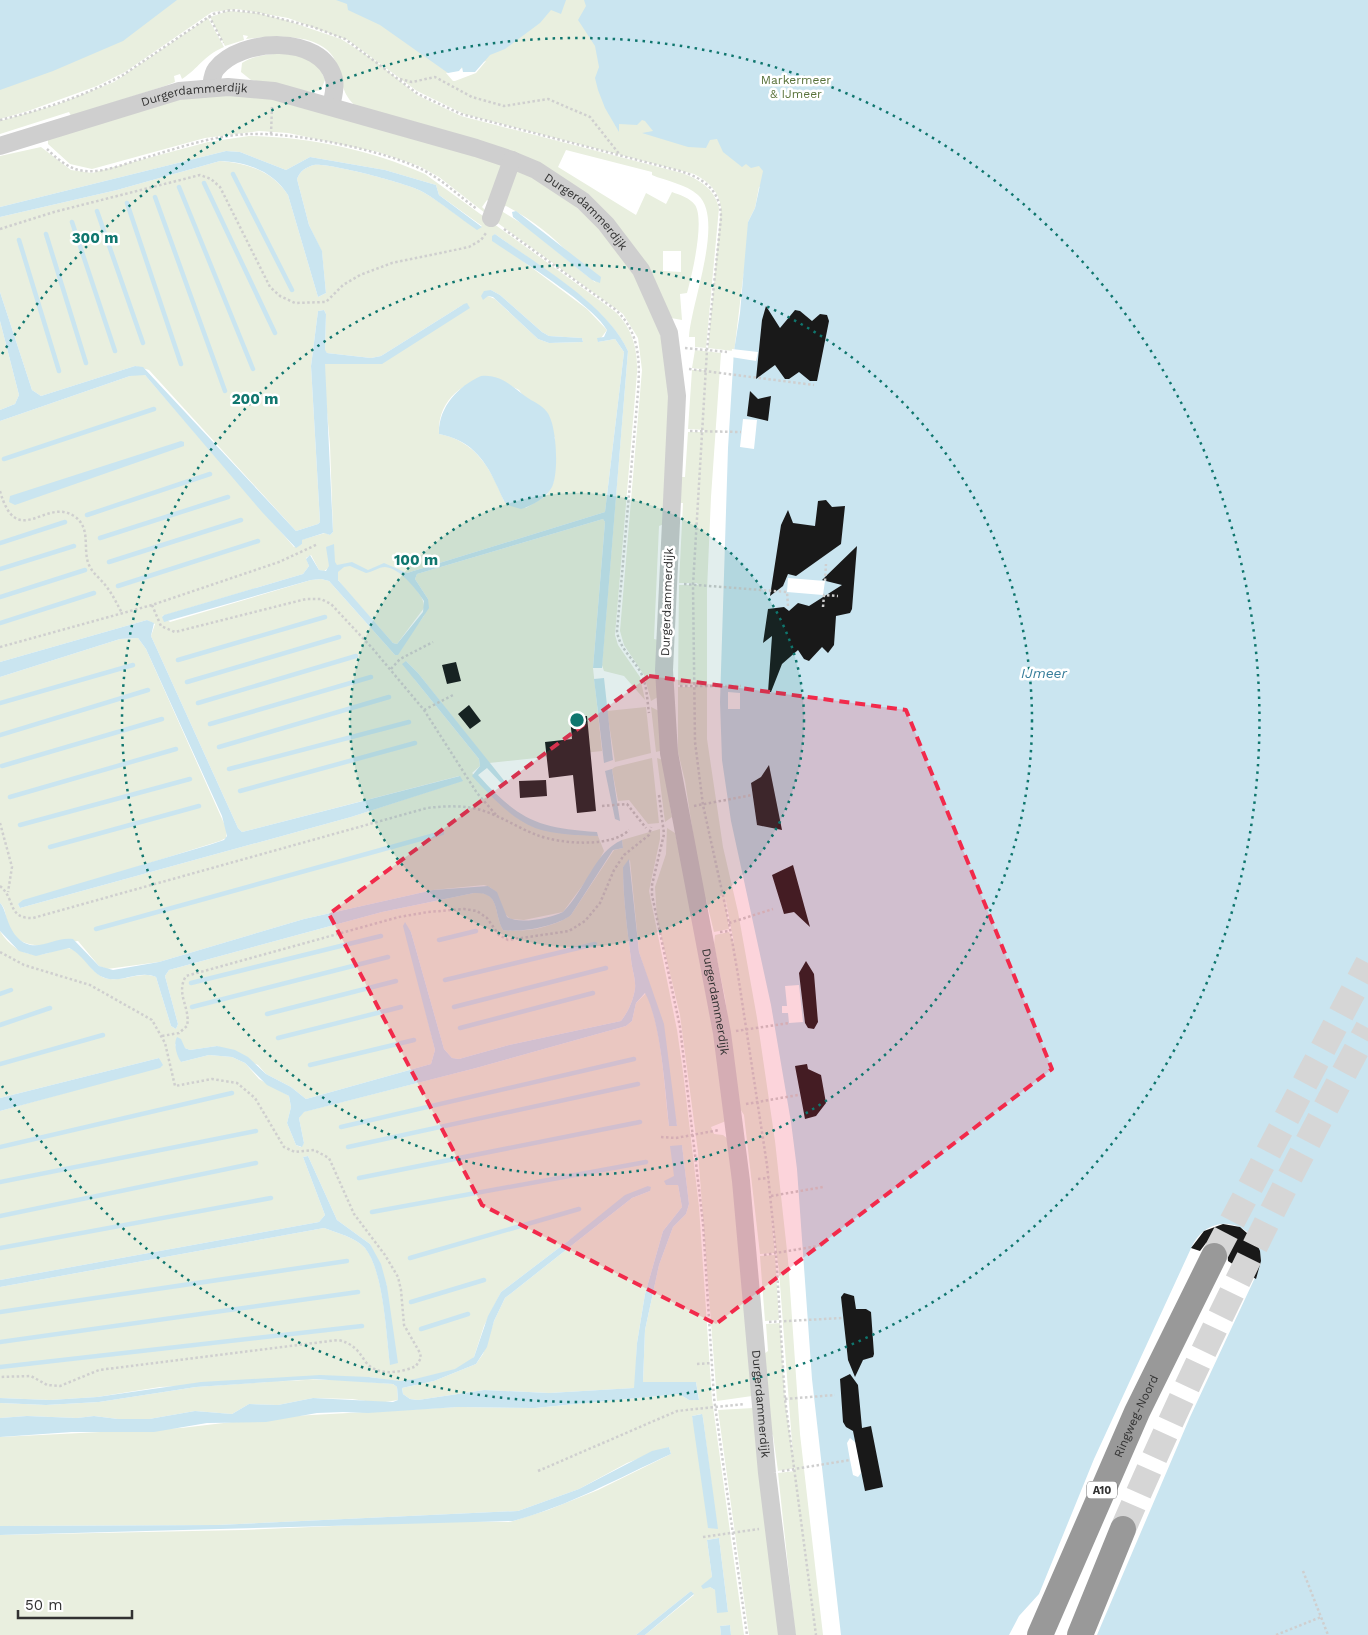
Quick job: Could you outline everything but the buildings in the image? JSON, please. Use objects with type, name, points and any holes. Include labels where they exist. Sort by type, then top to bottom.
[{"type":"highway","name":"Ringweg-Noord","points":[[1040,1635],[1136,1412],[1214,1256]]},
{"type":"highway","points":[[1080,1635],[1123,1529]]},
{"type":"street","points":[[211,88],[215,70],[231,57],[246,50],[283,45],[295,46],[317,54],[328,66],[334,80],[331,106]]},
{"type":"street","name":"Durgerdammerdijk","points":[[0,146],[179,91],[242,87],[274,91],[512,160],[541,173],[569,190],[606,224],[642,270],[669,333],[676,370],[677,396],[664,670],[669,753],[722,1033],[746,1230],[759,1402],[787,1635]]},
{"type":"street","points":[[489,221],[512,160]]},
{"type":"path","points":[[0,120],[50,106],[112,81],[209,16],[231,10],[244,10],[285,19],[329,32],[352,43],[426,98],[468,117],[688,173],[702,180],[716,194],[721,208],[707,350],[694,585],[695,742],[703,805],[729,923],[769,1178],[781,1322],[785,1399],[816,1635]]},
{"type":"path","points":[[209,16],[216,31]]},
{"type":"path","points":[[399,78],[412,82],[435,77],[472,97],[504,106],[548,99],[590,117],[621,157]]},
{"type":"path","points":[[271,134],[274,91]]},
{"type":"path","points":[[35,136],[52,154],[67,165],[91,171],[117,166],[204,140],[239,135],[271,134],[328,143],[410,164],[433,176],[489,221],[616,310],[624,318],[636,342],[639,357],[638,392],[617,631],[622,646],[640,672],[644,682],[650,721]]},
{"type":"path","points":[[0,229],[194,174],[200,175],[212,179],[220,188],[270,287],[292,302],[312,304],[330,300],[343,285],[376,268],[469,247],[480,240],[489,221]]},
{"type":"path","points":[[689,348],[727,352]]},
{"type":"path","points":[[694,369],[814,385]]},
{"type":"path","points":[[698,431],[741,432]]},
{"type":"path","points":[[0,491],[5,508],[17,519],[27,521],[64,512],[80,521],[85,532],[89,566],[107,587],[122,613]]},
{"type":"path","points":[[0,647],[152,605],[279,562],[318,544]]},
{"type":"path","points":[[825,581],[826,564]]},
{"type":"path","points":[[689,584],[787,592],[788,606]]},
{"type":"path","points":[[823,607],[824,595],[838,596]]},
{"type":"path","points":[[152,605],[161,626],[176,632],[306,599],[321,599],[337,609],[391,669],[424,710],[477,793],[498,817]]},
{"type":"path","points":[[391,669],[400,658],[433,642]]},
{"type":"path","points":[[680,686],[741,686]]},
{"type":"path","points":[[424,710],[455,694]]},
{"type":"path","points":[[658,789],[664,834],[652,885],[652,895],[680,1027],[703,1223],[715,1405],[748,1635]]},
{"type":"path","points":[[698,806],[752,795]]},
{"type":"path","points":[[602,806],[627,804],[646,828]]},
{"type":"path","points":[[0,823],[12,867],[8,893],[13,911],[25,919],[427,808],[461,807],[480,810],[539,836],[587,844],[601,843],[620,837],[629,830]]},
{"type":"path","points":[[161,1037],[179,1033],[187,1026],[188,1019],[181,991],[186,976],[399,917],[471,909],[482,914],[499,935],[508,940],[569,931],[592,914],[603,897],[618,862],[631,848],[649,835],[651,827]]},
{"type":"path","points":[[0,886],[8,893]]},
{"type":"path","points":[[729,923],[773,909]]},
{"type":"path","points":[[726,931],[730,930]]},
{"type":"path","points":[[0,952],[24,965],[72,978],[106,993],[152,1020],[170,1060],[176,1086],[212,1079],[236,1083],[255,1098],[284,1147],[295,1152],[314,1150],[328,1158],[354,1214],[385,1255],[395,1272],[401,1290],[404,1325],[419,1348],[419,1362],[412,1368],[396,1372],[379,1370],[366,1362],[356,1348],[338,1340],[99,1370],[60,1386],[47,1385],[31,1376],[0,1377]]},
{"type":"path","points":[[722,1033],[789,1023]]},
{"type":"path","points":[[758,1102],[798,1095]]},
{"type":"path","points":[[661,1137],[676,1138],[734,1128]]},
{"type":"path","points":[[762,1179],[769,1178]]},
{"type":"path","points":[[771,1196],[823,1187]]},
{"type":"path","points":[[762,1255],[824,1245]]},
{"type":"path","points":[[776,1322],[842,1318]]},
{"type":"path","points":[[696,1364],[712,1363]]},
{"type":"path","points":[[785,1399],[835,1395]]},
{"type":"path","points":[[538,1471],[677,1411],[715,1405],[759,1402]]},
{"type":"path","points":[[788,1470],[850,1460]]},
{"type":"path","points":[[704,1537],[773,1528]]},
{"type":"path","points":[[1303,1572],[1328,1635]]},
{"type":"path","points":[[1276,1635],[1321,1617]]},
{"type":"highlighted area","points":[[649,676],[906,710],[1052,1069],[716,1324],[482,1205],[329,914]]},
{"type":"green space","name":"Markermeer & IJmeer","points":[[0,0],[1212,0],[759,187],[755,208],[748,222],[752,229],[743,278],[733,361],[733,351],[708,348],[721,208],[716,192],[704,180],[694,174],[464,114],[417,91],[348,40],[288,18],[237,9],[212,12],[125,72],[97,86],[0,119]],"holes":[[[486,61],[476,73],[455,81],[446,73]]]},
{"type":"green space","points":[[228,11],[256,13],[285,20],[341,39],[374,60],[417,95],[461,116],[682,173],[700,182],[714,195],[719,208],[706,348],[695,347],[695,337],[689,337],[708,242],[708,223],[705,207],[698,195],[693,191],[682,185],[652,175],[652,172],[566,150],[558,167],[636,215],[646,193],[666,204],[672,192],[688,199],[695,205],[698,212],[698,235],[687,293],[680,294],[682,320],[671,318],[652,275],[582,192],[356,106],[345,92],[337,65],[331,54],[322,46],[298,38],[270,37],[246,39],[248,36],[243,35],[244,40],[225,46],[210,17]],"holes":[[[663,251],[681,251],[681,272],[663,271]]]},
{"type":"green space","points":[[208,18],[224,47],[211,54],[182,79],[180,74],[174,76],[175,82],[165,86],[71,116],[69,112],[0,134],[0,121],[56,105],[114,82]]},
{"type":"green space","points":[[295,53],[319,66],[325,80],[321,90],[310,92],[251,80],[241,72],[242,63],[254,57]]},
{"type":"green space","points":[[205,95],[266,97],[505,164],[491,203],[487,200],[482,207],[486,211],[485,213],[439,177],[419,166],[378,152],[288,133],[259,131],[205,138],[92,169],[70,164],[48,144],[48,139],[156,104]]},
{"type":"green space","points":[[249,136],[317,142],[383,158],[425,174],[613,310],[620,316],[629,331],[635,347],[637,373],[615,635],[618,645],[640,677],[645,700],[624,676],[604,671],[602,665],[628,351],[618,334],[604,318],[569,286],[495,234],[492,238],[587,309],[607,330],[598,342],[615,339],[624,352],[605,512],[407,573],[424,603],[424,608],[397,644],[393,643],[329,568],[324,571],[319,570],[311,555],[306,558],[309,566],[303,574],[162,616],[170,622],[311,580],[321,579],[329,581],[395,655],[424,616],[428,599],[415,579],[417,574],[603,519],[605,522],[593,668],[602,751],[489,763],[418,673],[406,661],[415,680],[479,759],[480,766],[472,773],[533,827],[598,836],[604,851],[594,870],[563,912],[524,920],[511,919],[504,911],[495,891],[484,885],[433,890],[304,919],[159,962],[107,969],[99,966],[78,941],[48,945],[28,944],[13,934],[8,924],[0,903],[0,677],[120,639],[138,638],[146,649],[227,830],[226,838],[18,904],[20,908],[351,817],[461,781],[459,776],[242,832],[238,828],[151,636],[155,624],[147,620],[0,662],[0,421],[130,376],[137,374],[145,375],[294,547],[302,544],[301,540],[325,533],[330,535],[333,532],[330,445],[324,378],[325,364],[378,364],[464,304],[381,356],[371,358],[327,353],[325,351],[326,314],[324,310],[318,311],[311,366],[320,522],[296,531],[149,370],[135,366],[41,396],[32,390],[0,292],[0,217],[117,190],[220,161],[249,166],[267,174],[288,195],[318,297],[326,293],[322,252],[309,225],[297,179],[308,167],[323,165],[336,167],[415,188],[477,229],[482,226],[439,195],[436,185],[385,170],[310,157],[286,170],[240,152],[226,151],[0,207],[0,156],[41,147],[71,170],[92,173],[208,142]],"holes":[[[491,290],[500,295],[549,336],[582,338],[583,342],[549,343],[538,339],[495,299],[488,296]],[[493,377],[519,390],[555,438],[554,481],[546,496],[526,508],[504,501],[494,478],[472,450],[463,443],[439,434],[442,412],[454,394],[472,383]]]},
{"type":"green space","points":[[515,169],[545,185],[574,205],[599,229],[621,255],[640,285],[654,316],[664,349],[669,394],[664,524],[659,526],[654,639],[658,640],[658,697],[651,701],[644,675],[624,645],[620,631],[642,370],[638,338],[623,314],[495,221]],"holes":[[[506,206],[544,230],[596,283],[524,225],[503,212],[503,207]]]},
{"type":"green space","points":[[0,321],[19,395],[15,404],[0,410]]},
{"type":"green space","points":[[695,350],[721,353],[707,590],[707,739],[723,847],[738,912],[757,1018],[775,1141],[788,1260],[800,1434],[823,1635],[796,1635],[795,1631],[778,1473],[795,1471],[795,1468],[778,1471],[773,1435],[770,1433],[764,1354],[768,1351],[766,1324],[780,1323],[785,1400],[793,1456],[779,1271],[771,1212],[775,1253],[760,1254],[744,1115],[739,1107],[725,998],[714,945],[715,935],[729,932],[734,943],[725,896],[729,929],[714,932],[706,899],[703,899],[685,781],[678,752],[678,687],[695,687],[694,684],[678,685],[679,585],[698,585],[697,583],[679,583],[683,503],[679,503],[681,477],[685,477],[688,432],[704,432],[704,430],[688,429],[692,370],[708,370],[692,368]]},
{"type":"green space","points":[[646,707],[651,753],[615,762],[607,711]]},
{"type":"green space","points":[[651,707],[659,711],[662,746],[660,751],[656,752]]},
{"type":"green space","points":[[652,758],[659,823],[648,824],[629,800],[618,801],[612,769]]},
{"type":"green space","points":[[657,758],[663,760],[672,817],[665,822]]},
{"type":"green space","points":[[667,828],[675,833],[710,994],[726,1121],[711,1127],[714,1134],[723,1135],[728,1139],[739,1217],[752,1396],[717,1401],[698,1152],[680,1015],[657,919],[655,887],[666,854]]},
{"type":"green space","points":[[660,829],[660,839],[649,891],[677,1030],[683,1072],[699,1207],[712,1399],[744,1635],[731,1635],[730,1625],[720,1626],[721,1635],[645,1635],[694,1595],[691,1591],[636,1635],[0,1635],[0,1535],[242,1530],[448,1521],[510,1522],[548,1510],[598,1490],[671,1454],[669,1447],[627,1463],[579,1489],[518,1511],[217,1525],[0,1526],[0,1437],[181,1428],[275,1417],[458,1407],[535,1408],[679,1394],[689,1400],[699,1399],[696,1382],[643,1382],[645,1330],[659,1265],[673,1227],[686,1214],[689,1204],[682,1145],[674,1177],[666,1185],[678,1185],[682,1207],[663,1231],[645,1294],[637,1343],[635,1388],[549,1393],[484,1390],[418,1400],[410,1399],[403,1394],[402,1388],[434,1381],[476,1364],[483,1354],[494,1321],[505,1298],[632,1198],[650,1191],[649,1186],[593,1222],[501,1292],[484,1326],[474,1357],[450,1372],[409,1381],[369,1377],[160,1387],[97,1397],[50,1400],[0,1398],[0,1287],[324,1228],[361,1244],[371,1258],[383,1303],[390,1364],[387,1286],[370,1244],[337,1220],[308,1156],[303,1157],[325,1215],[319,1222],[0,1280],[0,1111],[162,1066],[159,1058],[0,1098],[0,931],[15,947],[27,953],[41,954],[62,948],[71,949],[81,956],[98,974],[110,979],[145,975],[156,977],[171,1026],[176,1029],[178,1024],[165,976],[169,970],[382,912],[474,893],[483,893],[492,899],[503,930],[520,931],[548,926],[571,915],[614,850],[623,848],[622,840]],"holes":[[[630,860],[639,952],[650,986],[677,1126],[669,1126],[659,1040],[656,1023],[646,993],[636,1003],[632,1021],[626,1026],[476,1068],[303,1112],[299,1118],[304,1143],[301,1147],[296,1145],[287,1123],[291,1107],[289,1096],[259,1079],[245,1063],[232,1057],[209,1055],[181,1062],[175,1044],[190,1050],[217,1046],[258,1065],[266,1074],[291,1087],[306,1099],[431,1064],[435,1050],[404,923],[411,932],[444,1049],[452,1058],[459,1059],[509,1045],[621,1021],[630,1006],[635,989],[623,878],[623,867]],[[701,1414],[703,1418],[717,1529],[692,1416]],[[719,1538],[728,1612],[715,1590],[710,1587],[712,1577],[707,1540]]]},
{"type":"green space","points":[[775,1255],[779,1320],[765,1321],[760,1256]]},
{"type":"green space","points":[[296,1380],[343,1380],[393,1384],[397,1387],[398,1400],[379,1403],[352,1399],[313,1398],[278,1405],[249,1404],[232,1414],[195,1411],[149,1419],[118,1419],[94,1416],[77,1418],[27,1416],[0,1418],[0,1403],[46,1405],[99,1402],[196,1387]]},
{"type":"green space","points":[[753,1408],[781,1635],[749,1635],[718,1410]]},
{"type":"water","points":[[0,0],[177,0],[123,41],[53,71],[0,90]]},
{"type":"water","points":[[336,0],[566,0],[561,14],[551,10],[540,23],[505,49],[490,55],[475,72],[463,72],[462,67],[459,71],[448,73],[380,25],[348,10],[347,4]]},
{"type":"water","name":"IJmeer","points":[[584,0],[1368,0],[1368,1635],[1097,1635],[1190,1417],[1259,1269],[1259,1254],[1255,1242],[1247,1232],[1237,1226],[1226,1224],[1214,1226],[1202,1232],[1193,1244],[1094,1459],[1039,1594],[1019,1616],[1009,1635],[841,1635],[812,1379],[797,1169],[791,1122],[771,1005],[731,821],[722,760],[720,702],[728,448],[734,351],[740,313],[748,222],[755,208],[763,171],[759,166],[751,168],[746,164],[742,167],[723,152],[717,139],[710,140],[706,148],[688,147],[642,133],[653,131],[642,120],[637,125],[619,124],[619,132],[605,108],[598,90],[595,78],[599,67],[595,46],[578,20],[586,6]]},
{"type":"water","points":[[226,151],[240,152],[286,170],[310,157],[385,170],[436,185],[439,195],[482,227],[477,230],[437,201],[415,188],[336,167],[314,165],[308,167],[297,179],[309,225],[322,251],[326,293],[318,297],[288,195],[267,174],[240,163],[220,161],[117,190],[0,217],[0,207]]},
{"type":"water","points":[[516,211],[601,277],[600,283],[592,280],[513,217],[512,212]]},
{"type":"water","points":[[495,234],[588,301],[618,334],[628,351],[602,668],[593,668],[605,522],[603,519],[417,574],[415,579],[428,599],[429,608],[398,655],[395,655],[329,581],[321,579],[311,580],[164,622],[162,617],[164,615],[303,574],[309,566],[306,559],[310,555],[319,570],[326,571],[329,566],[326,547],[334,544],[335,562],[337,565],[352,562],[368,570],[384,563],[407,573],[605,512],[624,352],[615,339],[598,342],[597,338],[604,337],[607,330],[599,319],[571,295],[492,241],[492,236]],"holes":[[[350,566],[366,573],[383,567],[391,568],[408,580],[424,601],[423,612],[397,644],[393,643],[338,580],[338,572],[344,567]]]},
{"type":"water","points":[[491,290],[500,295],[549,336],[582,338],[583,342],[549,343],[538,339],[493,297],[488,296],[483,300],[481,296],[484,291]]},
{"type":"water","points":[[0,292],[32,390],[41,396],[135,366],[143,367],[296,531],[320,522],[311,366],[318,311],[324,310],[326,314],[325,350],[327,353],[371,358],[381,356],[464,304],[467,303],[470,308],[382,364],[325,364],[333,532],[330,535],[324,533],[302,540],[302,544],[296,548],[262,512],[145,375],[130,376],[0,421],[0,410],[15,404],[19,395],[0,321]]},
{"type":"water","points":[[481,376],[500,379],[542,407],[547,412],[553,427],[556,471],[552,487],[534,504],[521,509],[507,505],[491,474],[474,451],[459,441],[439,434],[442,415],[451,399],[457,392]]},
{"type":"water","points":[[181,441],[184,442],[184,446],[15,505],[9,502],[10,496]]},
{"type":"water","points":[[147,620],[154,623],[151,636],[238,828],[242,832],[460,776],[463,781],[351,817],[20,908],[18,904],[23,900],[209,845],[224,840],[227,836],[222,816],[146,649],[138,638],[120,639],[0,677],[0,662]]},
{"type":"water","points":[[406,661],[418,673],[506,783],[503,785],[487,768],[478,775],[505,802],[530,819],[559,828],[597,832],[598,836],[558,833],[535,828],[517,818],[501,805],[472,776],[480,766],[479,759],[402,664]]},
{"type":"water","points":[[604,678],[613,760],[604,763],[594,679]]},
{"type":"water","points":[[612,769],[620,821],[615,819],[605,771]]},
{"type":"water","points":[[622,840],[623,848],[613,850],[571,915],[565,919],[538,928],[503,930],[495,904],[489,896],[474,893],[382,912],[169,970],[165,976],[178,1024],[176,1029],[171,1026],[156,977],[139,975],[121,979],[109,979],[97,974],[75,951],[69,948],[36,956],[19,951],[0,931],[0,903],[13,932],[24,942],[37,945],[73,939],[99,966],[113,970],[159,962],[304,919],[433,890],[488,886],[497,892],[507,917],[527,921],[535,920],[563,912],[578,894],[604,853]]},
{"type":"water","points":[[629,859],[639,952],[664,1024],[677,1126],[669,1126],[659,1039],[645,993],[636,1003],[632,1021],[626,1026],[476,1068],[304,1112],[299,1118],[304,1143],[302,1147],[296,1145],[287,1123],[291,1107],[289,1096],[267,1085],[245,1063],[232,1057],[209,1055],[181,1062],[178,1057],[175,1046],[177,1037],[181,1039],[185,1048],[190,1050],[217,1046],[235,1050],[248,1057],[266,1074],[291,1087],[306,1099],[431,1064],[435,1050],[403,926],[405,922],[411,932],[444,1049],[452,1058],[459,1059],[509,1045],[621,1021],[630,1006],[635,989],[624,890],[623,867]]},
{"type":"water","points":[[159,1058],[163,1065],[160,1068],[0,1111],[0,1098]]},
{"type":"water","points":[[682,1145],[689,1204],[686,1214],[673,1227],[659,1265],[645,1330],[643,1382],[696,1382],[699,1400],[689,1400],[679,1394],[535,1408],[458,1407],[368,1413],[317,1413],[266,1422],[207,1423],[154,1432],[72,1432],[0,1437],[0,1418],[27,1416],[77,1418],[94,1416],[118,1419],[149,1419],[195,1411],[232,1414],[249,1404],[278,1405],[313,1398],[393,1402],[398,1400],[397,1387],[393,1384],[313,1379],[196,1387],[99,1402],[46,1405],[0,1403],[0,1398],[50,1400],[97,1397],[201,1382],[320,1375],[369,1377],[400,1381],[455,1369],[474,1357],[488,1316],[501,1292],[625,1195],[648,1186],[651,1187],[650,1191],[632,1198],[505,1298],[494,1321],[487,1347],[476,1364],[434,1381],[402,1388],[403,1394],[410,1399],[418,1400],[484,1390],[549,1393],[634,1388],[637,1343],[645,1294],[663,1231],[682,1207],[678,1185],[666,1185],[664,1181],[674,1176],[670,1146]]},
{"type":"water","points":[[308,1156],[337,1220],[370,1244],[381,1264],[387,1286],[398,1363],[390,1365],[380,1288],[376,1272],[365,1248],[346,1236],[324,1228],[0,1287],[0,1280],[319,1222],[325,1215],[303,1157]]},
{"type":"water","points":[[702,1414],[718,1529],[708,1528],[692,1416]]},
{"type":"water","points":[[669,1447],[671,1454],[612,1482],[554,1508],[513,1521],[0,1535],[0,1526],[217,1525],[518,1511],[579,1489],[652,1451]]},
{"type":"water","points":[[719,1538],[728,1612],[717,1613],[715,1590],[710,1587],[703,1589],[701,1586],[712,1577],[707,1540]]},
{"type":"water","points":[[691,1591],[694,1594],[645,1635],[636,1635]]},
{"type":"water","points":[[730,1625],[731,1635],[721,1635],[720,1626]]},
{"type":"pier","points":[[732,349],[758,352],[756,361],[731,357]]},
{"type":"pier","points":[[743,419],[757,420],[754,449],[740,447]]},
{"type":"pier","points":[[788,578],[825,581],[823,595],[787,592]]},
{"type":"pier","points":[[728,692],[740,693],[740,709],[728,709]]},
{"type":"pier","points":[[799,985],[803,1022],[789,1023],[788,1013],[782,1013],[782,1006],[787,1006],[785,986]]},
{"type":"pier","points":[[850,1438],[856,1443],[861,1473],[858,1477],[853,1475],[847,1443]]},
{"type":"waterway","points":[[233,174],[292,290]]},
{"type":"waterway","points":[[204,183],[275,333]]},
{"type":"waterway","points":[[179,187],[253,369]]},
{"type":"waterway","points":[[155,197],[225,391]]},
{"type":"waterway","points":[[127,203],[181,364]]},
{"type":"waterway","points":[[97,211],[143,343]]},
{"type":"waterway","points":[[72,222],[115,351]]},
{"type":"waterway","points":[[46,234],[86,363]]},
{"type":"waterway","points":[[19,240],[59,371]]},
{"type":"waterway","points":[[4,459],[154,409]]},
{"type":"waterway","points":[[87,515],[210,474]]},
{"type":"waterway","points":[[100,538],[228,497]]},
{"type":"waterway","points":[[109,562],[241,520]]},
{"type":"waterway","points":[[0,543],[65,522]]},
{"type":"waterway","points":[[118,586],[258,541]]},
{"type":"waterway","points":[[0,569],[74,546]]},
{"type":"waterway","points":[[0,597],[85,570]]},
{"type":"waterway","points":[[0,623],[94,593]]},
{"type":"waterway","points":[[178,660],[325,617]]},
{"type":"waterway","points":[[187,682],[339,637]]},
{"type":"waterway","points":[[198,703],[356,656]]},
{"type":"waterway","points":[[0,703],[133,665]]},
{"type":"waterway","points":[[210,724],[371,677]]},
{"type":"waterway","points":[[0,735],[148,690]]},
{"type":"waterway","points":[[219,747],[389,697]]},
{"type":"waterway","points":[[2,766],[162,719]]},
{"type":"waterway","points":[[229,769],[409,722]]},
{"type":"waterway","points":[[240,791],[415,743]]},
{"type":"waterway","points":[[10,797],[176,749]]},
{"type":"waterway","points":[[20,825],[190,779]]},
{"type":"waterway","points":[[50,847],[199,806]]},
{"type":"waterway","points":[[96,929],[442,833]]},
{"type":"waterway","points":[[439,940],[476,931]]},
{"type":"waterway","points":[[191,983],[381,936]]},
{"type":"waterway","points":[[445,980],[595,944]]},
{"type":"waterway","points":[[192,1007],[388,957]]},
{"type":"waterway","points":[[454,1007],[606,968]]},
{"type":"waterway","points":[[267,1014],[396,981]]},
{"type":"waterway","points":[[0,994],[11,990]]},
{"type":"waterway","points":[[460,1028],[593,993]]},
{"type":"waterway","points":[[278,1038],[401,1007]]},
{"type":"waterway","points":[[0,1025],[50,1008]]},
{"type":"waterway","points":[[0,1064],[103,1035]]},
{"type":"waterway","points":[[310,1065],[414,1040]]},
{"type":"waterway","points":[[341,1127],[634,1059]]},
{"type":"waterway","points":[[348,1147],[638,1084]]},
{"type":"waterway","points":[[0,1147],[232,1093]]},
{"type":"waterway","points":[[359,1178],[640,1122]]},
{"type":"waterway","points":[[0,1182],[256,1131]]},
{"type":"waterway","points":[[372,1212],[646,1162]]},
{"type":"waterway","points":[[0,1216],[256,1163]]},
{"type":"waterway","points":[[0,1248],[271,1198]]},
{"type":"waterway","points":[[410,1258],[579,1209]]},
{"type":"waterway","points":[[0,1312],[347,1261]]},
{"type":"waterway","points":[[411,1302],[484,1280]]},
{"type":"waterway","points":[[0,1342],[358,1292]]},
{"type":"waterway","points":[[421,1329],[468,1314]]},
{"type":"waterway","points":[[0,1367],[362,1326]]},
{"type":"tunnel","points":[[1214,1256],[1368,963]]},
{"type":"tunnel","points":[[1123,1529],[1180,1402],[1240,1276],[1368,1028]]}]
